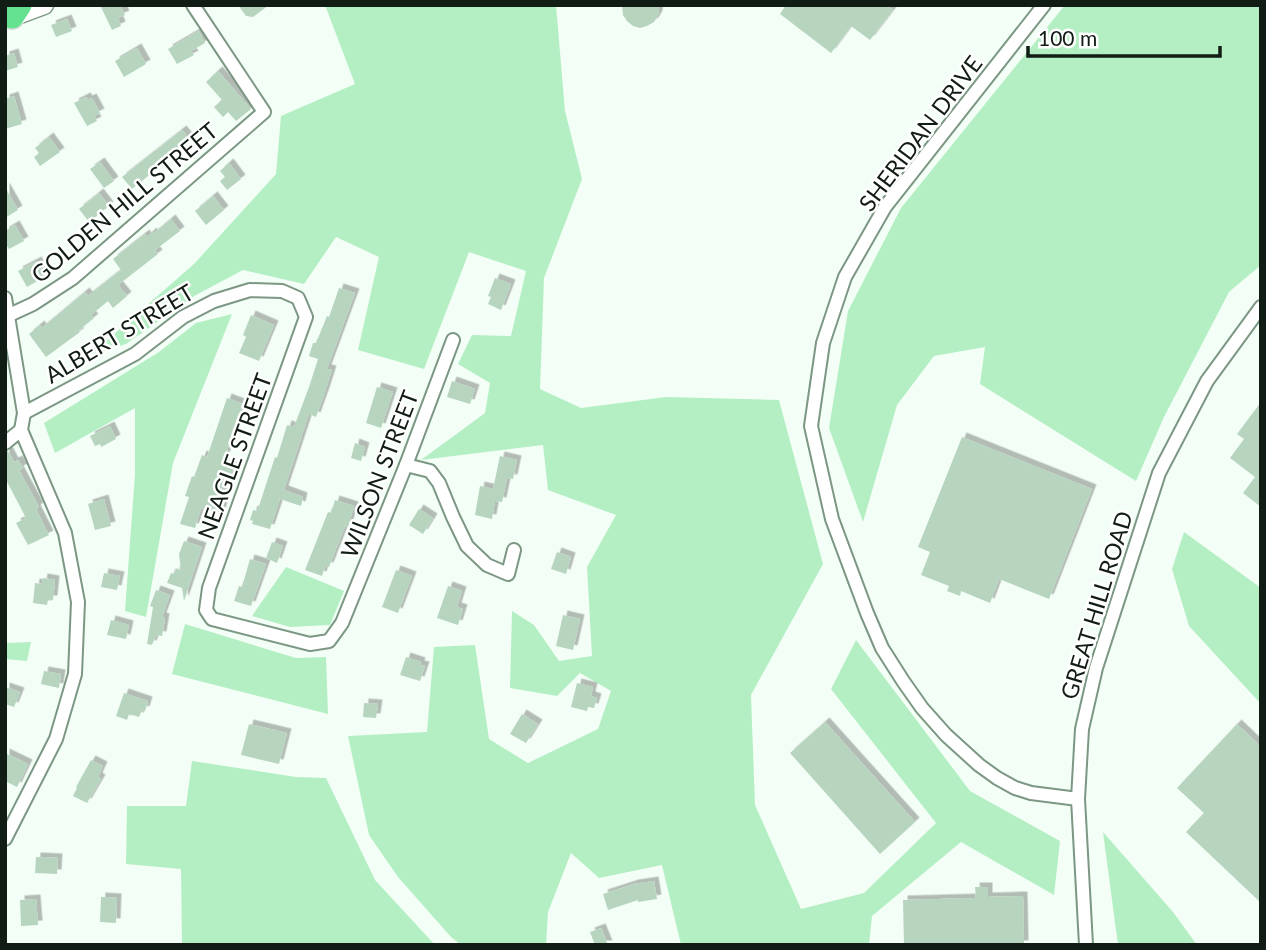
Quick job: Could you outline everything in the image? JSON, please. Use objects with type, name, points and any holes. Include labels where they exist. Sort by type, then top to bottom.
[{"type":"main road","points":[[12,14],[44,5]]},
{"type":"street","name":"GOLDEN HILL STREET","points":[[7,317],[33,304],[72,278],[264,112],[193,5]]},
{"type":"street","name":"SHERIDAN DRIVE","points":[[1045,5],[885,207],[845,277],[823,343],[811,426],[832,519],[867,613],[882,648],[922,708],[946,735],[997,778],[1031,793],[1078,799]]},
{"type":"street","name":"ALBERT STREET","points":[[24,413],[135,354],[183,317],[214,301],[250,290],[282,291],[298,298],[306,317]]},
{"type":"street","points":[[5,298],[24,413],[21,430],[65,534],[78,602],[75,674],[55,739],[5,839]]},
{"type":"street","name":"GREAT HILL ROAD","points":[[1086,945],[1078,799],[1082,729],[1096,668],[1159,473],[1207,381],[1261,307]]},
{"type":"street","name":"NEAGLE STREET","points":[[306,317],[209,588],[206,610],[212,619],[310,644],[329,641],[342,623]]},
{"type":"street","name":"WILSON STREET","points":[[342,623],[407,465],[453,340]]},
{"type":"street","points":[[5,443],[21,430]]},
{"type":"street","points":[[407,465],[430,471],[439,483],[467,546],[487,565],[508,574],[514,550]]},
{"type":"green space","points":[[325,5],[556,5],[565,111],[582,179],[544,278],[540,389],[581,408],[666,397],[779,400],[823,564],[751,695],[755,805],[801,909],[864,893],[936,823],[831,689],[856,640],[970,791],[1060,841],[1054,895],[961,842],[872,916],[869,945],[681,945],[662,865],[599,878],[571,853],[548,912],[546,945],[461,945],[398,877],[369,835],[348,736],[427,732],[434,647],[475,645],[489,739],[528,763],[598,729],[611,691],[580,673],[557,696],[510,688],[512,611],[534,625],[559,661],[592,656],[587,567],[616,515],[548,490],[543,445],[421,460],[485,413],[490,383],[458,364],[472,335],[511,336],[526,271],[469,252],[424,369],[358,350],[379,257],[336,237],[304,284],[243,270],[196,295],[126,344],[90,355],[194,264],[276,174],[281,116],[355,84]]},
{"type":"green space","points":[[1065,5],[1261,5],[1261,265],[1229,292],[1164,417],[1136,481],[980,384],[985,347],[934,356],[897,405],[863,522],[829,428],[848,311],[901,208]]},
{"type":"green space","points":[[232,314],[173,463],[146,617],[125,611],[135,474],[135,408],[55,453],[44,423],[159,352],[196,323]]},
{"type":"green space","points":[[1184,532],[1261,588],[1261,704],[1189,626],[1172,569]]},
{"type":"green space","points":[[286,567],[344,591],[330,625],[290,627],[252,616]]},
{"type":"green space","points":[[185,624],[296,658],[326,657],[328,714],[172,674]]},
{"type":"green space","points":[[31,642],[27,661],[5,659],[5,643]]},
{"type":"green space","points":[[192,761],[296,777],[326,778],[375,880],[435,945],[182,945],[181,869],[126,864],[127,806],[186,806]]},
{"type":"green space","points":[[1103,832],[1173,912],[1197,945],[1118,945]]},
{"type":"building","points":[[100,5],[120,5],[125,15],[118,18],[121,26],[112,30]]},
{"type":"building","points":[[238,5],[269,5],[253,17],[246,16]]},
{"type":"building","points":[[622,5],[659,5],[658,15],[654,22],[640,28],[627,21]]},
{"type":"building","points":[[786,5],[886,5],[893,10],[870,40],[851,26],[831,53],[780,14]]},
{"type":"building","points":[[67,19],[72,31],[56,37],[51,25]]},
{"type":"building","points":[[199,31],[205,43],[191,51],[194,55],[177,64],[168,49]]},
{"type":"building","points":[[137,48],[146,64],[124,77],[115,61]]},
{"type":"building","points":[[14,53],[18,67],[5,71],[5,56]]},
{"type":"building","points":[[218,71],[251,109],[236,121],[228,112],[223,117],[214,107],[222,100],[206,82]]},
{"type":"building","points":[[14,96],[22,124],[5,129],[5,99]]},
{"type":"building","points":[[86,97],[88,100],[92,98],[100,113],[94,116],[97,121],[87,126],[74,103]]},
{"type":"building","points":[[182,130],[191,141],[132,189],[122,177]]},
{"type":"building","points":[[49,137],[60,152],[40,166],[34,157],[39,153],[35,148]]},
{"type":"building","points":[[100,162],[114,181],[104,188],[90,169]]},
{"type":"building","points":[[229,163],[241,179],[227,190],[220,181],[225,177],[220,171]]},
{"type":"building","points":[[5,187],[18,210],[5,218]]},
{"type":"building","points":[[99,193],[109,206],[89,222],[79,209]]},
{"type":"building","points":[[213,196],[224,210],[206,225],[195,211]]},
{"type":"building","points":[[171,219],[180,231],[155,250],[158,254],[118,285],[127,296],[113,308],[108,301],[91,315],[94,318],[78,331],[80,332],[46,357],[29,334],[40,325],[42,328],[85,292],[88,296],[121,270],[113,259],[145,234],[147,237],[152,232],[153,234]]},
{"type":"building","points":[[15,225],[24,241],[9,249],[5,243],[5,231]]},
{"type":"building","points":[[37,261],[46,276],[27,287],[18,271]]},
{"type":"building","points":[[495,278],[511,284],[501,310],[488,304]]},
{"type":"building","points":[[339,288],[355,293],[327,369],[332,370],[316,417],[309,414],[284,490],[303,497],[301,506],[280,499],[270,529],[252,524],[253,521],[250,520],[253,510],[258,509],[287,425],[294,427],[309,387],[318,359],[309,356],[313,343],[316,343],[327,316],[329,317]]},
{"type":"building","points":[[251,315],[274,325],[259,361],[239,353]]},
{"type":"building","points":[[452,381],[475,389],[470,404],[447,397]]},
{"type":"building","points":[[377,387],[393,392],[381,428],[366,423]]},
{"type":"building","points":[[227,398],[243,404],[223,463],[234,467],[222,498],[225,499],[221,513],[201,508],[195,528],[180,524],[189,497],[185,496],[192,476],[194,477],[202,455],[207,457]]},
{"type":"building","points":[[1261,402],[1261,507],[1243,493],[1255,477],[1230,458],[1244,439],[1237,434]]},
{"type":"building","points":[[110,426],[116,439],[101,447],[100,444],[95,446],[90,436]]},
{"type":"building","points":[[962,437],[1092,489],[1049,599],[999,579],[990,603],[961,591],[960,596],[947,591],[949,586],[921,575],[930,552],[918,547]]},
{"type":"building","points":[[355,443],[365,447],[361,461],[351,458]]},
{"type":"building","points":[[8,451],[14,462],[18,460],[23,468],[19,470],[39,507],[36,509],[49,535],[28,545],[16,523],[26,518],[5,478],[5,452]]},
{"type":"building","points":[[500,456],[517,460],[513,479],[507,478],[502,502],[495,501],[492,519],[475,515],[480,486],[493,489]]},
{"type":"building","points":[[104,499],[111,526],[95,530],[88,504]]},
{"type":"building","points":[[335,500],[354,506],[348,527],[345,526],[329,567],[325,566],[322,576],[305,570]]},
{"type":"building","points":[[419,509],[433,518],[423,534],[409,525]]},
{"type":"building","points":[[184,541],[202,547],[184,601],[182,588],[167,583],[171,573],[175,574],[176,569],[181,570],[179,554]]},
{"type":"building","points":[[272,542],[283,546],[277,563],[266,558]]},
{"type":"building","points":[[557,552],[571,557],[566,574],[551,569]]},
{"type":"building","points":[[250,559],[266,564],[251,606],[234,601],[239,586],[242,587]]},
{"type":"building","points":[[396,570],[412,576],[398,613],[382,607]]},
{"type":"building","points":[[104,573],[120,576],[117,590],[101,587]]},
{"type":"building","points":[[43,578],[55,580],[53,600],[48,600],[47,605],[33,603],[35,583],[42,584]]},
{"type":"building","points":[[448,586],[462,591],[457,607],[463,609],[458,625],[437,618]]},
{"type":"building","points":[[156,590],[170,595],[162,617],[165,618],[162,636],[156,635],[152,645],[147,644],[153,607],[150,606]]},
{"type":"building","points":[[563,615],[580,619],[573,650],[556,646]]},
{"type":"building","points":[[111,620],[129,625],[126,639],[107,635]]},
{"type":"building","points":[[406,657],[425,666],[420,681],[400,675]]},
{"type":"building","points":[[44,671],[61,674],[59,688],[41,684]]},
{"type":"building","points":[[577,683],[593,687],[591,696],[597,698],[594,708],[588,707],[587,711],[571,707]]},
{"type":"building","points":[[5,687],[20,692],[14,707],[5,704]]},
{"type":"building","points":[[124,693],[148,701],[145,711],[142,710],[139,717],[129,714],[127,720],[116,716]]},
{"type":"building","points":[[364,703],[378,704],[376,718],[363,717]]},
{"type":"building","points":[[522,714],[538,724],[526,743],[510,734]]},
{"type":"building","points":[[825,722],[915,822],[880,854],[790,753]]},
{"type":"building","points":[[249,724],[287,733],[279,764],[241,755]]},
{"type":"building","points":[[1237,724],[1261,747],[1261,903],[1186,832],[1204,813],[1177,788]]},
{"type":"building","points":[[5,753],[28,764],[17,787],[5,781]]},
{"type":"building","points":[[91,760],[103,766],[98,777],[101,779],[87,803],[73,796]]},
{"type":"building","points":[[36,857],[58,858],[57,874],[35,873]]},
{"type":"building","points":[[654,881],[657,899],[638,900],[608,910],[603,894]]},
{"type":"building","points":[[975,887],[988,887],[988,897],[1023,896],[1024,945],[904,945],[903,900],[976,898]]},
{"type":"building","points":[[101,897],[117,898],[116,923],[100,922]]},
{"type":"building","points":[[36,899],[38,925],[21,926],[20,900]]},
{"type":"building","points":[[601,928],[608,945],[595,945],[590,932]]}]
